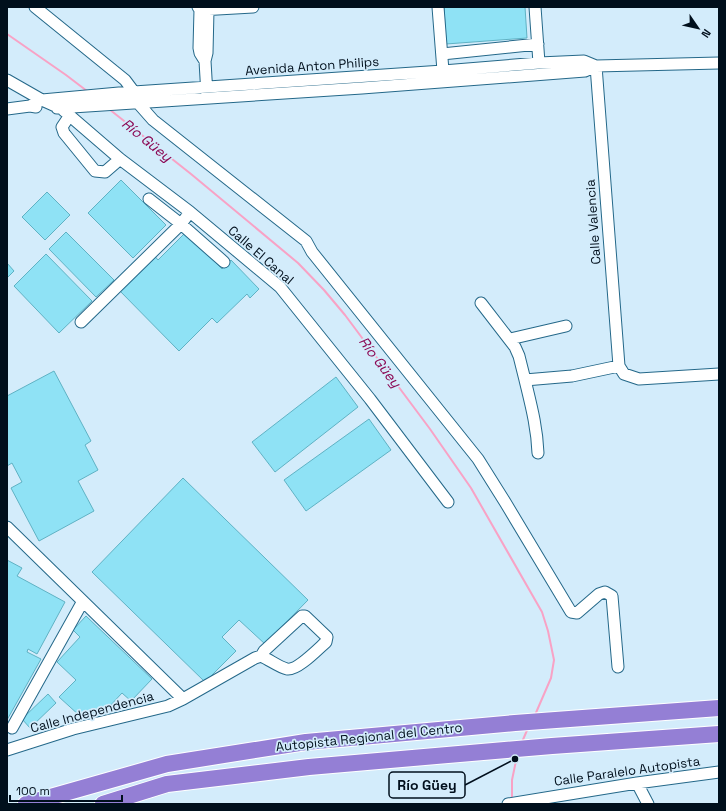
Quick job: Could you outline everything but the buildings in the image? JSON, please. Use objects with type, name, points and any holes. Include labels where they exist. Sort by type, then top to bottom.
[{"type":"highway","name":"Autopista Regional del Centro","points":[[26,804],[167,764],[306,742],[515,723],[719,708]]},
{"type":"highway","name":"Autopista Regional del Centro","points":[[103,804],[167,784],[309,767],[489,751],[719,734]]},
{"type":"street","points":[[35,7],[125,80],[134,92],[138,103],[153,120],[306,241],[312,252],[478,459],[571,612],[577,613],[599,594],[605,592],[612,596],[618,667]]},
{"type":"street","points":[[207,93],[205,61],[199,48],[202,9],[252,7]]},
{"type":"street","points":[[438,7],[443,71]]},
{"type":"street","points":[[535,7],[539,63]]},
{"type":"street","points":[[442,54],[538,44]]},
{"type":"street","name":"Avenida Anton Philips","points":[[7,109],[30,106],[67,107],[138,103],[207,93],[539,63],[584,61],[596,66],[719,63]]},
{"type":"street","name":"Avenida Anton Philips","points":[[67,107],[118,93],[207,93],[585,72],[596,66]]},
{"type":"street","name":"Calle Valencia","points":[[596,66],[621,370]]},
{"type":"street","name":"Calle El Canal","points":[[7,80],[42,100],[67,107],[120,159],[190,212],[280,288],[370,399],[448,502]]},
{"type":"street","name":"Avenida Anton Philips","points":[[30,106],[42,100]]},
{"type":"street","points":[[67,107],[62,127],[64,133],[95,171],[105,172],[120,159]]},
{"type":"street","points":[[149,199],[181,224],[224,262]]},
{"type":"street","points":[[81,322],[181,224],[190,212]]},
{"type":"street","points":[[481,303],[510,339],[519,356],[534,417],[538,453]]},
{"type":"street","points":[[510,339],[566,326]]},
{"type":"street","points":[[525,380],[621,370],[640,379],[719,374]]},
{"type":"street","points":[[7,527],[183,700]]},
{"type":"street","points":[[12,728],[83,601]]},
{"type":"street","points":[[302,616],[305,616],[327,637],[326,642],[298,666],[292,669],[261,656],[264,651],[302,616]]},
{"type":"street","name":"Calle Independencia","points":[[7,750],[73,728],[168,706],[183,700],[255,658],[261,656]]},
{"type":"street","name":"Calle Paralelo Autopista","points":[[508,804],[637,783],[719,772]]},
{"type":"street","points":[[637,783],[648,804]]},
{"type":"waterway","name":"Río Güey","points":[[7,34],[87,91]]},
{"type":"waterway","name":"Río Güey","points":[[109,109],[191,174],[298,263],[345,315],[430,429],[471,488],[542,612],[548,631],[554,660],[551,678],[535,715]]},
{"type":"waterway","name":"Río Güey","points":[[522,742],[528,728]]},
{"type":"waterway","name":"Río Güey","points":[[512,799],[512,780],[517,756]]},
{"type":"place","name":"Río Güey","points":[[515,759]]}]
